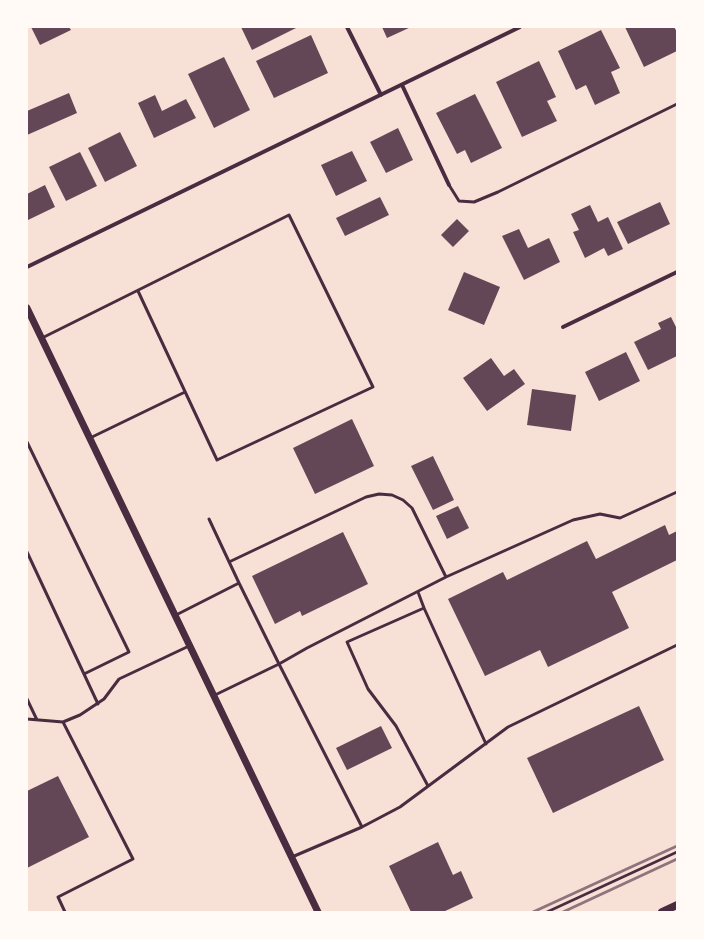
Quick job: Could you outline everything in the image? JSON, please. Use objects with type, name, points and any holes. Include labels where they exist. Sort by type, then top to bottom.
[{"type":"main road","points":[[662,912],[677,905]]},
{"type":"street","points":[[347,27],[381,95]]},
{"type":"street","points":[[27,267],[520,27]]},
{"type":"street","points":[[402,85],[449,185]]},
{"type":"street","points":[[562,328],[677,272]]},
{"type":"street","points":[[27,308],[318,912]]},
{"type":"lane","points":[[449,185],[459,201],[474,202],[498,192],[677,104]]},
{"type":"lane","points":[[42,338],[289,215],[373,387],[217,460],[138,291]]},
{"type":"lane","points":[[90,438],[185,392]]},
{"type":"lane","points":[[27,442],[129,652],[84,674]]},
{"type":"lane","points":[[214,695],[279,664],[307,648],[446,577],[573,520],[600,514],[620,518],[677,492]]},
{"type":"lane","points":[[229,562],[366,497],[379,494],[392,495],[403,500],[412,508],[446,577]]},
{"type":"lane","points":[[209,519],[279,664],[362,827]]},
{"type":"lane","points":[[27,552],[98,704]]},
{"type":"lane","points":[[175,615],[240,583]]},
{"type":"lane","points":[[418,592],[486,744]]},
{"type":"lane","points":[[424,608],[346,642],[368,689],[396,726],[428,786]]},
{"type":"lane","points":[[27,719],[63,722],[80,715],[98,704],[111,691],[119,679],[190,646]]},
{"type":"lane","points":[[292,857],[362,827],[400,807],[508,727],[677,646]]},
{"type":"lane","points":[[27,699],[37,720]]},
{"type":"lane","points":[[63,722],[133,859],[58,897],[65,912]]},
{"type":"path","points":[[547,912],[677,852]]},
{"type":"building","points":[[31,27],[69,27],[71,30],[40,45]]},
{"type":"building","points":[[241,27],[298,27],[252,50]]},
{"type":"building","points":[[382,27],[411,27],[387,38]]},
{"type":"building","points":[[625,27],[674,27],[677,32],[677,51],[644,67]]},
{"type":"building","points":[[601,30],[620,68],[611,72],[620,93],[595,105],[586,85],[576,90],[558,51]]},
{"type":"building","points":[[311,35],[328,73],[274,98],[256,61]]},
{"type":"building","points":[[224,57],[250,110],[214,128],[188,74]]},
{"type":"building","points":[[539,61],[556,97],[547,101],[557,121],[522,137],[496,82]]},
{"type":"building","points":[[69,93],[77,113],[27,135],[27,111]]},
{"type":"building","points":[[475,94],[502,148],[471,163],[465,150],[457,154],[436,113]]},
{"type":"building","points":[[155,95],[162,111],[186,99],[196,118],[154,138],[138,103]]},
{"type":"building","points":[[398,128],[413,160],[386,173],[370,142]]},
{"type":"building","points":[[120,132],[137,166],[105,182],[88,148]]},
{"type":"building","points":[[352,151],[367,181],[336,196],[321,165]]},
{"type":"building","points":[[80,152],[97,186],[66,201],[49,167]]},
{"type":"building","points":[[45,185],[55,207],[28,220],[27,194]]},
{"type":"building","points":[[380,197],[389,215],[345,236],[336,218]]},
{"type":"building","points":[[660,202],[670,224],[628,244],[617,222]]},
{"type":"building","points":[[590,205],[598,222],[608,217],[623,249],[608,256],[604,248],[585,258],[573,232],[579,230],[571,214]]},
{"type":"building","points":[[457,219],[469,231],[453,247],[441,235]]},
{"type":"building","points":[[519,229],[528,248],[549,238],[560,262],[524,280],[502,236]]},
{"type":"building","points":[[464,272],[500,287],[484,325],[448,310]]},
{"type":"building","points":[[671,317],[677,329],[677,356],[648,370],[634,342],[661,329],[658,323]]},
{"type":"building","points":[[626,352],[640,381],[599,401],[585,372]]},
{"type":"building","points":[[491,358],[504,376],[514,369],[525,384],[487,411],[463,378]]},
{"type":"building","points":[[532,389],[576,395],[571,431],[527,425]]},
{"type":"building","points":[[352,419],[374,466],[315,494],[293,448]]},
{"type":"building","points":[[433,456],[454,500],[433,510],[411,466]]},
{"type":"building","points":[[458,506],[469,528],[447,539],[436,516]]},
{"type":"building","points":[[665,525],[669,535],[677,531],[677,560],[612,592],[629,628],[548,667],[540,650],[485,676],[448,599],[503,572],[507,580],[587,541],[596,559]]},
{"type":"building","points":[[343,532],[368,584],[302,616],[300,611],[275,624],[252,576]]},
{"type":"building","points":[[639,706],[664,760],[553,813],[527,758]]},
{"type":"building","points":[[381,726],[392,748],[347,770],[336,748]]},
{"type":"building","points":[[58,776],[89,837],[27,868],[27,791]]},
{"type":"building","points":[[438,842],[453,875],[461,871],[473,898],[443,912],[411,912],[389,866]]},
{"type":"railway","points":[[533,912],[677,846]]},
{"type":"railway","points":[[563,912],[677,859]]}]
